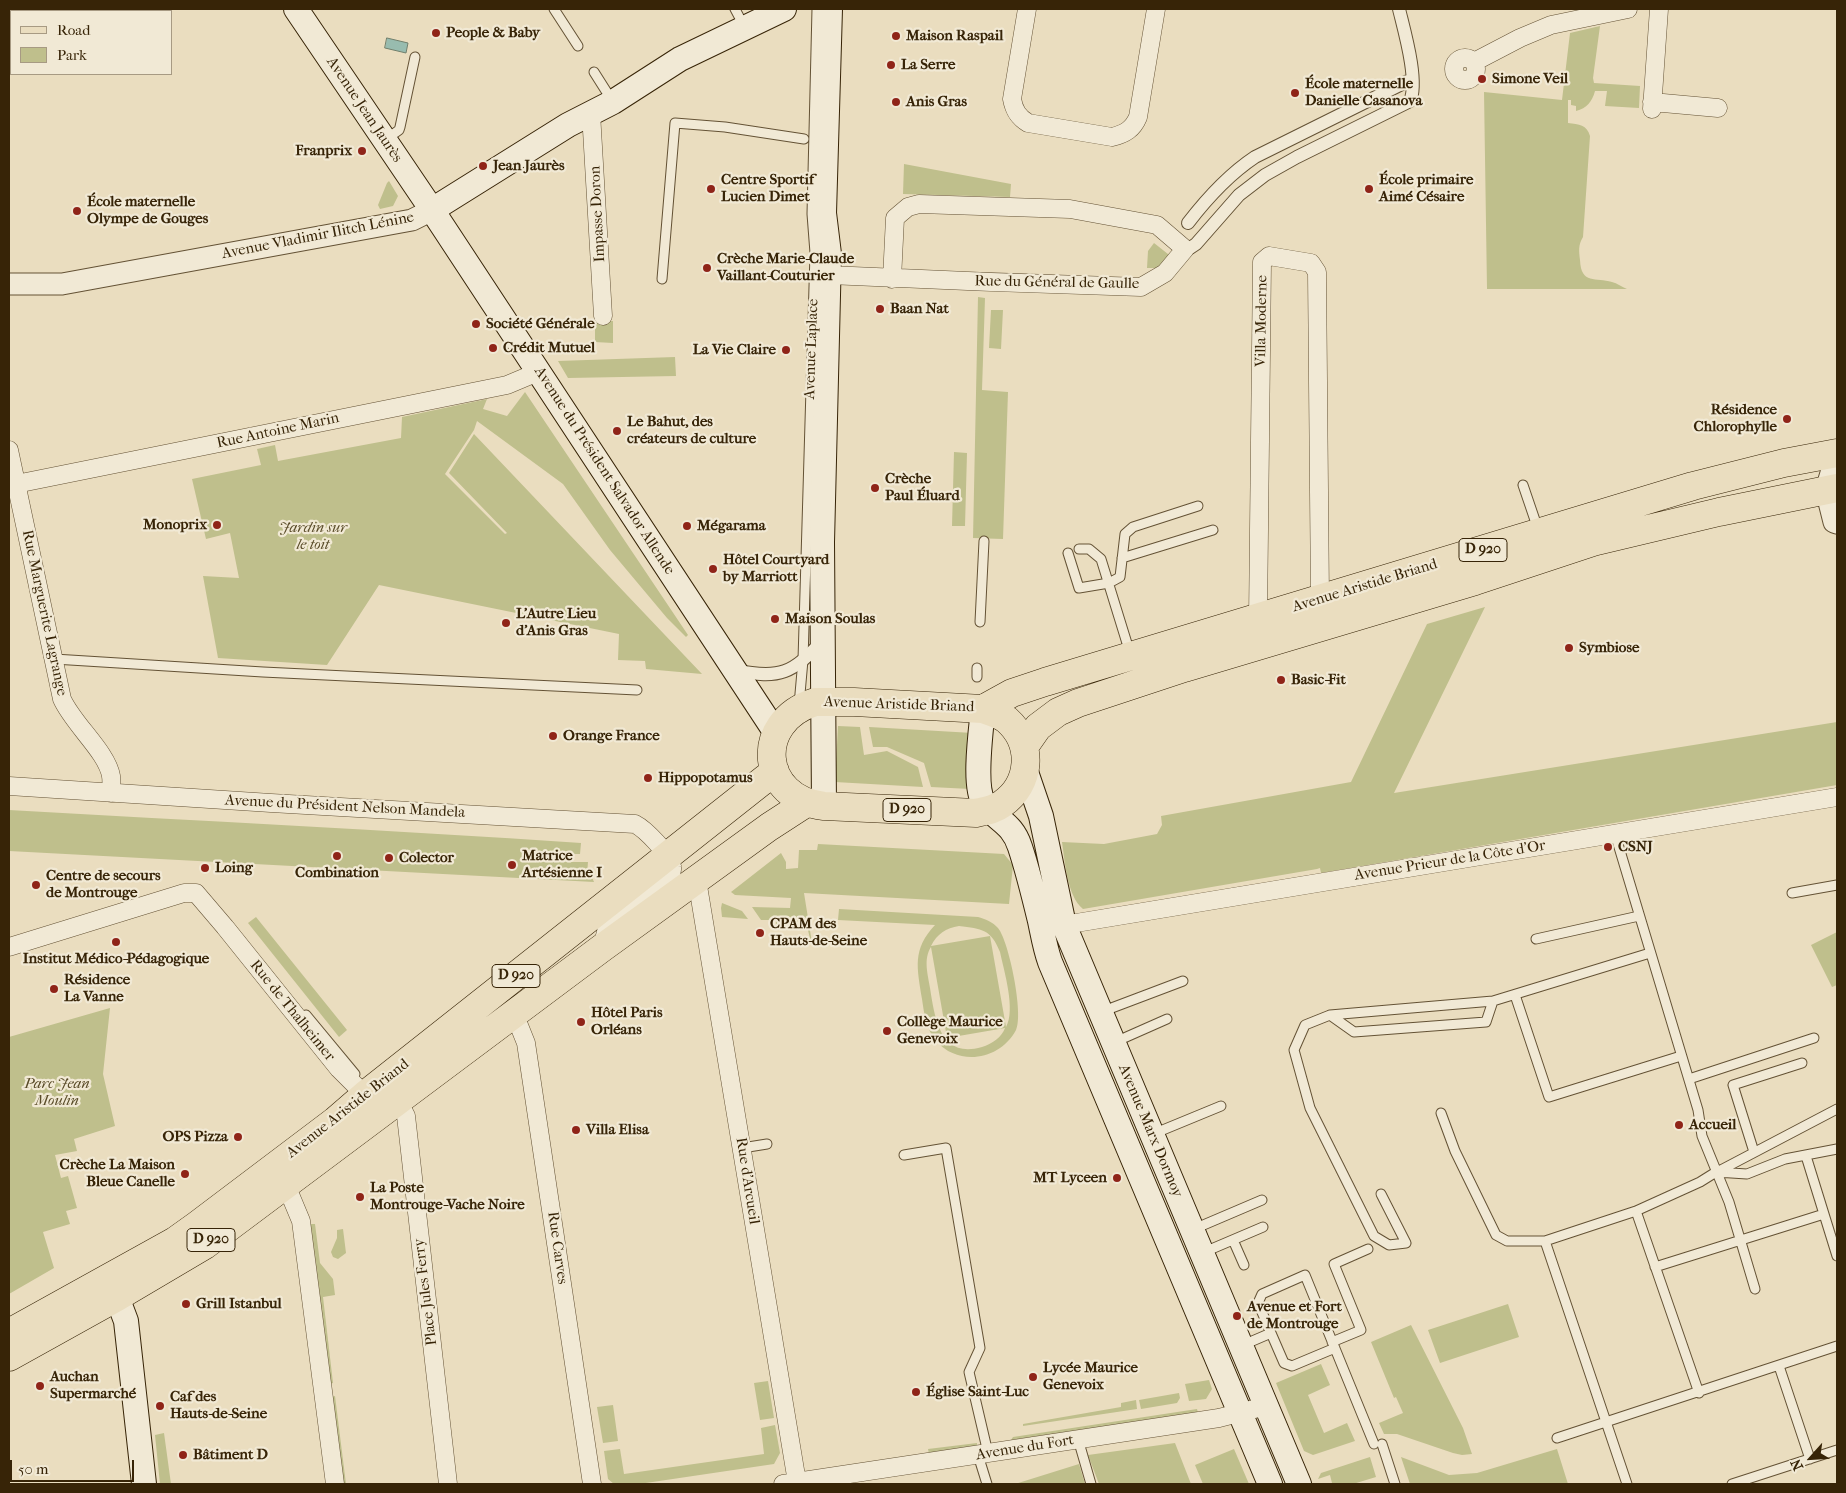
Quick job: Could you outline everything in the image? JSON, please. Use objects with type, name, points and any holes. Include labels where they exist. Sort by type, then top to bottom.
[{"type":"main road","name":"Avenue Jean Jaurès","points":[[296,9],[432,210]]},
{"type":"main road","name":"Avenue Vladimir Ilitch Lénine","points":[[432,210],[568,125],[612,102],[740,18],[784,9]]},
{"type":"main road","name":"Avenue Laplace","points":[[811,705],[823,640],[822,542],[829,275],[828,243],[824,213],[830,9]]},
{"type":"main road","name":"Avenue du Président Salvador Allende","points":[[432,210],[776,733]]},
{"type":"main road","name":"Avenue Aristide Briand","points":[[983,708],[1012,693],[1694,486],[1784,463],[1837,453]]},
{"type":"main road","name":"Avenue Aristide Briand","points":[[9,1357],[205,1245],[602,948],[697,880],[815,804],[976,813],[990,810],[1001,805],[1013,795],[1020,784],[1025,758],[1038,727],[1058,712],[1078,703],[1184,668],[1456,586],[1593,542],[1719,512],[1832,489]]},
{"type":"main road","name":"Avenue Aristide Briand","points":[[811,705],[854,702],[983,708],[1007,720],[1020,736],[1025,758]]},
{"type":"main road","points":[[811,705],[815,804],[798,799],[784,788],[775,771],[772,751],[776,733],[786,718],[811,705]]},
{"type":"main road","points":[[983,708],[979,789],[984,804],[990,810]]},
{"type":"main road","name":"Avenue Marx Dormoy","points":[[1025,758],[1041,816],[1053,928],[1044,946],[1270,1484]]},
{"type":"main road","name":"Avenue Aristide Briand","points":[[9,1333],[175,1241],[327,1127],[775,771]]},
{"type":"main road","name":"Avenue Marx Dormoy","points":[[990,810],[1007,824],[1016,836],[1053,928],[1100,1012],[1299,1484]]},
{"type":"main road","points":[[117,1297],[126,1321],[144,1484]]},
{"type":"street","points":[[1027,9],[1012,99],[1013,108],[1021,119],[1028,123],[1112,137],[1121,135],[1134,126],[1138,117],[1156,9]]},
{"type":"street","points":[[1188,223],[1214,191],[1238,169],[1255,157],[1412,79],[1410,57],[1399,9]]},
{"type":"street","points":[[1474,62],[1520,38],[1551,25],[1628,9]]},
{"type":"street","points":[[1660,9],[1652,106],[1718,108]]},
{"type":"street","name":"Rue du Général de Gaulle","points":[[829,275],[1141,288],[1165,273],[1185,249],[1196,244],[1239,195],[1265,175],[1408,102],[1412,94],[1412,79]]},
{"type":"street","name":"Impasse Doron","points":[[592,113],[604,316]]},
{"type":"street","points":[[892,279],[895,218],[908,207],[919,204],[1070,209],[1157,225],[1185,249]]},
{"type":"street","name":"Avenue Vladimir Ilitch Lénine","points":[[9,284],[62,284],[412,220],[432,210]]},
{"type":"street","name":"Villa Moderne","points":[[1258,619],[1262,262],[1270,256],[1311,263],[1317,272],[1320,600]]},
{"type":"street","name":"Rue Antoine Marin","points":[[12,486],[506,385],[538,372]]},
{"type":"street","name":"Rue Marguerite Lagrange","points":[[9,450],[12,486],[62,699],[67,710],[104,759],[111,774],[111,792]]},
{"type":"street","points":[[1836,522],[1832,489],[1837,453]]},
{"type":"street","points":[[735,670],[751,674],[771,675],[783,672],[803,660],[823,640]]},
{"type":"street","name":"Avenue du Président Nelson Mandela","points":[[9,786],[635,824],[646,831],[668,857]]},
{"type":"street","name":"Avenue Prieur de la Côte d'Or","points":[[1053,928],[1837,797]]},
{"type":"street","points":[[602,948],[608,924],[670,876],[672,867],[668,857]]},
{"type":"street","name":"Rue d'Arcueil","points":[[697,880],[742,1148],[790,1483]]},
{"type":"street","name":"Rue de Thalheimer","points":[[10,944],[184,893],[193,893],[199,896],[339,1069],[367,1094]]},
{"type":"street","name":"Rue Carves","points":[[514,1013],[526,1043],[592,1484]]},
{"type":"street","points":[[367,1094],[388,1092],[398,1101]]},
{"type":"street","name":"Place Jules Ferry","points":[[398,1101],[406,1116],[448,1484]]},
{"type":"street","points":[[286,1185],[301,1221],[335,1484]]},
{"type":"street","name":"Avenue du Fort","points":[[790,1483],[1219,1418],[1266,1406]]},
{"type":"lane","points":[[554,9],[578,46]]},
{"type":"lane","name":"Avenue Laplace","points":[[811,705],[803,660],[815,253],[812,214],[817,9]]},
{"type":"lane","points":[[385,140],[399,130],[414,57]]},
{"type":"lane","points":[[594,72],[612,102]]},
{"type":"lane","points":[[662,278],[675,123],[725,127],[804,139]]},
{"type":"lane","points":[[1523,484],[1539,533]]},
{"type":"lane","points":[[1068,554],[1078,588],[1109,583],[1120,576],[1125,534],[1133,527],[1198,506]]},
{"type":"lane","points":[[1122,558],[1213,530]]},
{"type":"lane","points":[[980,622],[984,540]]},
{"type":"lane","points":[[1079,549],[1089,549],[1101,559],[1131,657]]},
{"type":"lane","points":[[54,659],[263,672],[637,690]]},
{"type":"lane","points":[[1615,834],[1698,1110],[1702,1136],[1729,1202],[1755,1289]]},
{"type":"lane","points":[[1792,893],[1837,885]]},
{"type":"lane","points":[[10,944],[175,890],[195,887],[202,889],[367,1094]]},
{"type":"lane","points":[[1536,939],[1639,916]]},
{"type":"lane","points":[[1381,1194],[1406,1243],[1389,1245],[1374,1236],[1310,1108],[1294,1050],[1305,1025],[1330,1015],[1493,1001],[1650,953]]},
{"type":"lane","points":[[1100,1012],[1183,981]]},
{"type":"lane","points":[[1515,995],[1548,1097],[1681,1056]]},
{"type":"lane","points":[[1330,1015],[1354,1032],[1486,1022],[1493,1001]]},
{"type":"lane","points":[[1113,1042],[1168,1019]]},
{"type":"lane","points":[[1689,1079],[1814,1038]]},
{"type":"lane","points":[[1754,1152],[1733,1085],[1802,1063]]},
{"type":"lane","points":[[1151,1135],[1221,1106]]},
{"type":"lane","points":[[1442,1113],[1455,1151],[1496,1235],[1507,1241],[1545,1241],[1636,1211],[1700,1182],[1837,1109]]},
{"type":"lane","points":[[742,1148],[767,1144]]},
{"type":"lane","points":[[904,1155],[946,1148],[980,1348],[969,1372],[988,1484]]},
{"type":"lane","points":[[1716,1172],[1748,1174],[1785,1159],[1837,1149]]},
{"type":"lane","points":[[1806,1156],[1837,1256]]},
{"type":"lane","points":[[1191,1230],[1262,1200]]},
{"type":"lane","points":[[1636,1211],[1699,1392]]},
{"type":"lane","points":[[1655,1267],[1824,1214]]},
{"type":"lane","points":[[1201,1253],[1263,1227]]},
{"type":"lane","points":[[1233,1240],[1244,1265]]},
{"type":"lane","points":[[1545,1241],[1626,1484]]},
{"type":"lane","points":[[1368,1249],[1334,1264],[1361,1330],[1334,1345],[1292,1366],[1284,1363],[1258,1303],[1262,1294],[1305,1276],[1334,1345],[1395,1484]]},
{"type":"lane","points":[[1241,1346],[1271,1333]]},
{"type":"lane","points":[[1558,1438],[1837,1346]]},
{"type":"lane","points":[[1778,1366],[1810,1459]]},
{"type":"lane","points":[[1078,1440],[1091,1484]]},
{"type":"lane","points":[[1732,1484],[1837,1450]]},
{"type":"green space","points":[[1600,26],[1593,78],[1594,83],[1640,86],[1639,108],[1605,106],[1607,91],[1595,91],[1588,104],[1576,111],[1576,106],[1571,105],[1571,100],[1568,100],[1568,123],[1582,126],[1587,129],[1590,136],[1583,237],[1579,251],[1581,268],[1586,277],[1614,283],[1627,289],[1487,289],[1484,92],[1562,100],[1570,33]]},
{"type":"green space","points":[[904,164],[1011,184],[1010,197],[903,194]]},
{"type":"green space","points":[[389,181],[398,196],[393,206],[380,209],[378,205]]},
{"type":"green space","points":[[1154,243],[1173,258],[1165,268],[1147,268],[1148,251]]},
{"type":"green space","points":[[978,297],[985,298],[982,390],[1008,392],[1003,539],[973,538]]},
{"type":"green space","points":[[991,310],[1003,310],[1001,349],[989,348]]},
{"type":"green space","points":[[613,321],[613,343],[595,342],[595,322]]},
{"type":"green space","points":[[675,357],[676,376],[568,378],[558,361]]},
{"type":"green space","name":"Jardin sur le toit","points":[[525,392],[688,635],[686,637],[667,618],[610,550],[563,484],[477,421],[474,430],[445,474],[505,534],[507,533],[449,473],[474,434],[702,674],[646,669],[645,661],[618,660],[619,634],[379,585],[327,665],[218,658],[203,576],[239,578],[230,533],[206,539],[192,479],[261,465],[257,449],[275,445],[278,461],[401,438],[402,417],[487,399],[483,409],[507,416]]},
{"type":"green space","points":[[954,452],[967,453],[965,526],[952,526]]},
{"type":"green space","points":[[1485,607],[1394,793],[1837,722],[1837,785],[1321,873],[1320,868],[1083,909],[1073,896],[1062,842],[1104,844],[1157,834],[1162,825],[1161,816],[1351,782],[1427,624]]},
{"type":"green space","points":[[838,726],[860,727],[864,755],[887,751],[918,767],[923,787],[835,782]]},
{"type":"green space","points":[[869,727],[973,733],[970,789],[931,787],[924,763],[887,747],[873,747]]},
{"type":"green space","points":[[9,810],[581,843],[580,854],[571,854],[570,862],[588,862],[587,874],[591,875],[594,882],[9,851]]},
{"type":"green space","points":[[818,844],[1004,854],[1013,865],[1009,904],[804,893],[811,943],[807,926],[776,924],[776,920],[761,920],[752,907],[790,908],[791,898],[735,895],[731,892],[781,853],[786,862],[786,869],[798,868],[799,850],[817,850]]},
{"type":"green space","points":[[722,903],[742,911],[748,919],[722,917]]},
{"type":"green space","points":[[839,909],[978,917],[991,922],[998,928],[1002,936],[1011,962],[1017,995],[1018,1022],[1016,1030],[1009,1040],[990,1054],[967,1057],[945,1049],[936,1041],[928,1026],[918,968],[919,951],[935,925],[838,920]],"holes":[[[959,926],[980,929],[989,934],[997,944],[1010,1001],[1009,1020],[1006,1027],[990,936],[931,946],[942,932]],[[931,947],[947,1038],[1005,1028],[1002,1034],[993,1042],[982,1047],[968,1049],[957,1047],[948,1042],[942,1034],[934,1012],[927,972],[927,957]]]},
{"type":"green space","points":[[256,917],[347,1030],[339,1037],[248,923]]},
{"type":"green space","points":[[1837,932],[1837,985],[1832,987],[1811,945]]},
{"type":"green space","name":"Parc Jean Moulin","points":[[110,1008],[103,1074],[115,1126],[74,1139],[77,1151],[55,1155],[61,1178],[68,1176],[77,1208],[66,1211],[70,1224],[43,1232],[54,1268],[9,1294],[9,1037]]},
{"type":"green space","points":[[310,1224],[315,1224],[320,1263],[333,1279],[335,1295],[323,1297],[333,1383],[329,1384]]},
{"type":"green space","points":[[343,1229],[346,1253],[338,1259],[333,1257],[331,1252],[337,1238],[337,1230]]},
{"type":"green space","points":[[1508,1304],[1519,1337],[1440,1363],[1428,1330]]},
{"type":"green space","points":[[1411,1325],[1463,1428],[1472,1454],[1462,1455],[1453,1453],[1397,1434],[1384,1434],[1379,1423],[1403,1413],[1396,1397],[1394,1398],[1371,1342]]},
{"type":"green space","points":[[1321,1364],[1330,1385],[1308,1395],[1324,1433],[1347,1423],[1355,1441],[1313,1455],[1304,1451],[1276,1383]]},
{"type":"green space","points":[[1209,1380],[1212,1389],[1206,1399],[1189,1401],[1185,1384]]},
{"type":"green space","points":[[768,1381],[774,1418],[760,1420],[754,1383]]},
{"type":"green space","points":[[1179,1393],[1180,1398],[1177,1403],[1141,1409],[1139,1400]]},
{"type":"green space","points":[[335,1396],[346,1484],[341,1484],[331,1397]]},
{"type":"green space","points":[[1136,1400],[1137,1409],[1023,1426],[1023,1424],[1121,1407],[1121,1403]]},
{"type":"green space","points":[[613,1405],[618,1441],[603,1443],[597,1407]]},
{"type":"green space","points":[[1197,1409],[1198,1413],[1011,1440],[1013,1437]]},
{"type":"green space","points":[[775,1425],[780,1453],[774,1464],[639,1484],[614,1484],[608,1479],[604,1451],[620,1449],[624,1474],[764,1454],[761,1428]]},
{"type":"green space","points":[[164,1433],[171,1484],[160,1484],[155,1435]]},
{"type":"green space","points":[[977,1443],[977,1447],[929,1454],[928,1449]]},
{"type":"green space","points":[[1175,1443],[1191,1484],[1099,1484],[1088,1455]]},
{"type":"green space","points":[[1234,1449],[1249,1484],[1203,1484],[1195,1465]]},
{"type":"green space","points":[[1557,1449],[1568,1484],[1410,1484],[1401,1457],[1449,1475],[1477,1473]]},
{"type":"green space","points":[[1370,1457],[1376,1477],[1353,1484],[1328,1484],[1332,1483],[1330,1475],[1318,1479],[1321,1473]]},
{"type":"green space","points":[[1079,1464],[1085,1484],[1015,1484]]},
{"type":"water","points":[[387,38],[408,43],[406,53],[385,48]]},
{"type":"place","name":"People & Baby","points":[[436,33]]},
{"type":"place","name":"Maison Raspail","points":[[896,36]]},
{"type":"place","name":"La Serre","points":[[891,65]]},
{"type":"place","name":"Simone Veil","points":[[1482,79]]},
{"type":"place","name":"École maternelle Danielle Casanova","points":[[1295,93]]},
{"type":"place","name":"Anis Gras","points":[[896,102]]},
{"type":"place","name":"Franprix","points":[[362,151]]},
{"type":"place","name":"Jean Jaurès","points":[[483,166]]},
{"type":"place","name":"Centre Sportif Lucien Dimet","points":[[711,189]]},
{"type":"place","name":"École primaire Aimé Césaire","points":[[1369,189]]},
{"type":"place","name":"École maternelle Olympe de Gouges","points":[[77,211]]},
{"type":"place","name":"Crèche Marie-Claude Vaillant-Couturier","points":[[707,268]]},
{"type":"place","name":"Baan Nat","points":[[880,309]]},
{"type":"place","name":"Société Générale","points":[[476,324]]},
{"type":"place","name":"Crédit Mutuel","points":[[493,348]]},
{"type":"place","name":"La Vie Claire","points":[[786,350]]},
{"type":"place","name":"Résidence Chlorophylle","points":[[1787,419]]},
{"type":"place","name":"Le Bahut, des créateurs de culture","points":[[617,431]]},
{"type":"place","name":"Crèche Paul Éluard","points":[[875,488]]},
{"type":"place","name":"Monoprix","points":[[217,525]]},
{"type":"place","name":"Mégarama","points":[[687,526]]},
{"type":"place","name":"Hôtel Courtyard by Marriott","points":[[713,569]]},
{"type":"place","name":"Maison Soulas","points":[[775,619]]},
{"type":"place","name":"L’Autre Lieu d'Anis Gras","points":[[506,623]]},
{"type":"place","name":"Symbiose","points":[[1569,648]]},
{"type":"place","name":"Basic-Fit","points":[[1281,680]]},
{"type":"place","name":"Orange France","points":[[553,736]]},
{"type":"place","name":"Hippopotamus","points":[[648,778]]},
{"type":"place","name":"CSNJ","points":[[1608,847]]},
{"type":"place","name":"Combination","points":[[337,856]]},
{"type":"place","name":"Colector","points":[[389,858]]},
{"type":"place","name":"Matrice Artésienne I","points":[[512,865]]},
{"type":"place","name":"Loing","points":[[205,868]]},
{"type":"place","name":"Centre de secours de Montrouge","points":[[36,885]]},
{"type":"place","name":"CPAM des Hauts-de-Seine","points":[[760,933]]},
{"type":"place","name":"Institut Médico-Pédagogique","points":[[116,942]]},
{"type":"place","name":"Résidence La Vanne","points":[[54,989]]},
{"type":"place","name":"Hôtel Paris Orléans","points":[[581,1022]]},
{"type":"place","name":"Collège Maurice Genevoix","points":[[887,1031]]},
{"type":"place","name":"Accueil","points":[[1679,1125]]},
{"type":"place","name":"Villa Elisa","points":[[576,1130]]},
{"type":"place","name":"OPS Pizza","points":[[238,1137]]},
{"type":"place","name":"Crèche La Maison Bleue Canelle","points":[[185,1174]]},
{"type":"place","name":"MT Lyceen","points":[[1117,1178]]},
{"type":"place","name":"La Poste Montrouge-Vache Noire","points":[[360,1197]]},
{"type":"place","name":"Grill Istanbul","points":[[186,1304]]},
{"type":"place","name":"Avenue et Fort de Montrouge","points":[[1237,1316]]},
{"type":"place","name":"Lycée Maurice Genevoix","points":[[1033,1377]]},
{"type":"place","name":"Auchan Supermarché","points":[[40,1386]]},
{"type":"place","name":"Église Saint-Luc","points":[[916,1392]]},
{"type":"place","name":"Caf des Hauts-de-Seine","points":[[160,1406]]},
{"type":"place","name":"Bâtiment D","points":[[183,1455]]}]
